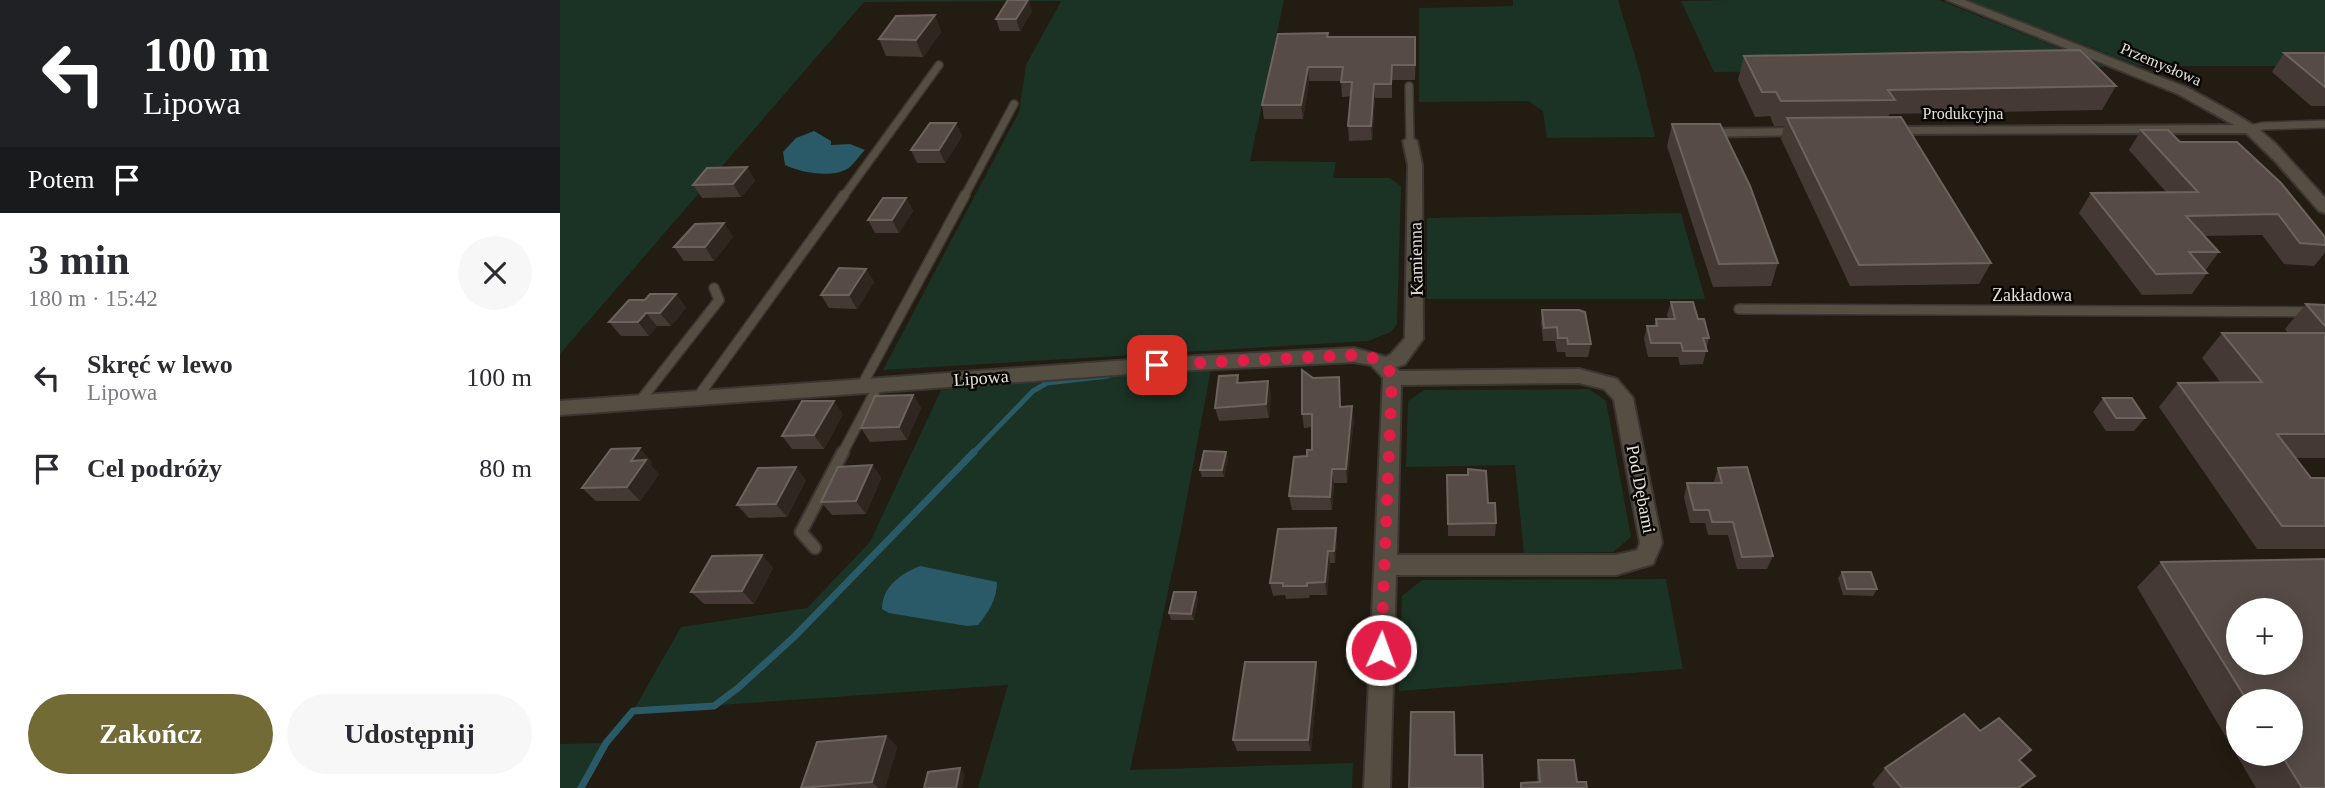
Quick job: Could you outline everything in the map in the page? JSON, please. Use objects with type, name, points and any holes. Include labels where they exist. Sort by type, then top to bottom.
[{"type":"street","name":"Przemysłowa","points":[[1953,0],[2183,91],[2250,129],[2325,208]]},
{"type":"street","name":"Produkcyjna","points":[[1871,131],[2250,129]]},
{"type":"street","points":[[1676,133],[1829,132]]},
{"type":"street","name":"Kamienna","points":[[1389,371],[1414,339],[1415,165],[1410,141]]},
{"type":"street","name":"Lipowa","points":[[560,408],[1157,365],[1354,355],[1372,358],[1389,371]]},
{"type":"street","points":[[1377,788],[1389,371]]},
{"type":"street","name":"Pod Dębami","points":[[1385,565],[1616,565],[1645,557],[1651,542],[1623,398],[1610,384],[1579,376],[1389,371]]},
{"type":"lane","points":[[697,398],[939,65]]},
{"type":"lane","points":[[1409,86],[1410,141]]},
{"type":"lane","points":[[815,548],[801,532],[869,386],[1014,104]]},
{"type":"lane","points":[[2250,129],[2263,126],[2325,124]]},
{"type":"lane","points":[[640,401],[719,300],[714,288]]},
{"type":"lane","name":"Zakładowa","points":[[1739,309],[2325,312]]},
{"type":"green space","points":[[560,0],[1284,0],[1250,161],[1336,162],[1333,178],[1390,178],[1401,186],[1397,324],[1391,332],[1368,341],[883,370],[1019,112],[1026,65],[1061,1],[864,2],[560,354]]},
{"type":"green space","points":[[1513,0],[1618,0],[1640,73],[1655,137],[1547,138],[1543,111],[1528,101],[1419,102],[1419,8],[1513,6]]},
{"type":"green space","points":[[1939,0],[2106,67],[1714,72],[1681,1]]},
{"type":"green space","points":[[1969,0],[2325,0],[2325,66],[2139,66]]},
{"type":"green space","points":[[1681,213],[1705,299],[1427,299],[1427,218]]},
{"type":"green space","points":[[1211,369],[1180,535],[1130,770],[1353,763],[1352,788],[978,788],[1008,685],[633,711],[681,627],[807,608],[870,542],[941,390],[1128,372]]},
{"type":"green space","points":[[1589,389],[1606,401],[1631,537],[1613,552],[1524,553],[1515,465],[1406,467],[1408,401],[1424,390]]},
{"type":"green space","points":[[1666,579],[1683,669],[1399,691],[1402,596],[1422,580]]},
{"type":"green space","points":[[606,743],[581,788],[560,788],[560,744]]},
{"type":"water","points":[[814,131],[831,141],[831,145],[850,144],[865,150],[850,167],[836,173],[809,172],[785,165],[783,152],[796,138]]},
{"type":"water","points":[[920,566],[997,582],[991,605],[978,625],[967,626],[889,613],[882,609],[889,587]]},
{"type":"building","points":[[1008,0],[1028,0],[1016,19],[996,19]]},
{"type":"building","points":[[935,15],[916,40],[879,39],[896,16]]},
{"type":"building","points":[[1328,33],[1327,37],[1415,37],[1415,65],[1392,65],[1391,84],[1374,84],[1371,126],[1348,126],[1352,82],[1341,82],[1343,67],[1308,67],[1301,105],[1262,105],[1278,34]]},
{"type":"building","points":[[2080,50],[2116,86],[1888,90],[1895,100],[1781,101],[1776,92],[1762,92],[1744,56]]},
{"type":"building","points":[[2284,53],[2325,53],[2325,87]]},
{"type":"building","points":[[1901,117],[1991,263],[1859,265],[1787,118]]},
{"type":"building","points":[[930,123],[956,123],[939,150],[911,150]]},
{"type":"building","points":[[1672,124],[1720,124],[1750,186],[1778,263],[1719,264]]},
{"type":"building","points":[[2141,130],[2168,130],[2180,142],[2237,142],[2281,183],[2325,237],[2325,245],[2300,243],[2278,214],[2186,216],[2219,252],[2189,252],[2207,273],[2156,274],[2091,193],[2198,192]]},
{"type":"building","points":[[747,167],[733,184],[693,185],[707,168]]},
{"type":"building","points":[[883,198],[906,198],[892,220],[868,220]]},
{"type":"building","points":[[724,223],[705,247],[674,247],[695,224]]},
{"type":"building","points":[[839,268],[866,269],[849,295],[821,295]]},
{"type":"building","points":[[650,294],[676,294],[660,313],[646,313],[638,322],[609,322],[629,300],[645,300]]},
{"type":"building","points":[[1671,302],[1693,302],[1698,319],[1704,319],[1709,338],[1703,338],[1707,351],[1683,351],[1681,343],[1651,343],[1647,326],[1657,326],[1656,319],[1675,319]]},
{"type":"building","points":[[2306,304],[2325,305],[2325,326]]},
{"type":"building","points":[[1542,310],[1585,312],[1591,344],[1568,344],[1567,338],[1558,338],[1557,327],[1544,328]]},
{"type":"building","points":[[2222,333],[2325,333],[2325,434],[2277,434],[2311,478],[2325,478],[2325,526],[2282,526],[2178,383],[2262,382]]},
{"type":"building","points":[[1302,370],[1313,378],[1339,377],[1340,407],[1352,406],[1346,469],[1332,469],[1330,497],[1289,496],[1294,457],[1307,456],[1307,450],[1312,450],[1312,414],[1302,414]]},
{"type":"building","points":[[1238,375],[1237,383],[1268,381],[1266,404],[1215,408],[1219,376]]},
{"type":"building","points":[[913,395],[899,427],[861,428],[875,396]]},
{"type":"building","points":[[2103,398],[2132,398],[2145,418],[2116,418]]},
{"type":"building","points":[[802,401],[834,401],[814,435],[782,436]]},
{"type":"building","points":[[640,448],[631,461],[646,460],[627,487],[582,488],[611,449]]},
{"type":"building","points":[[1204,451],[1226,452],[1222,470],[1200,470]]},
{"type":"building","points":[[872,465],[856,501],[821,502],[838,467]]},
{"type":"building","points":[[796,467],[776,504],[737,505],[758,468]]},
{"type":"building","points":[[1747,467],[1773,556],[1742,557],[1733,522],[1712,522],[1709,510],[1694,510],[1687,483],[1722,483],[1718,468]]},
{"type":"building","points":[[1468,469],[1486,471],[1488,503],[1495,503],[1496,523],[1448,524],[1447,475],[1468,475]]},
{"type":"building","points":[[1336,528],[1334,551],[1328,551],[1325,582],[1307,583],[1307,586],[1270,583],[1278,529]]},
{"type":"building","points":[[762,555],[742,591],[691,592],[712,556]]},
{"type":"building","points":[[2325,559],[2325,788],[2302,788],[2288,766],[2303,766],[2303,689],[2240,689],[2231,675],[2303,675],[2303,598],[2226,598],[2226,667],[2161,562]]},
{"type":"building","points":[[1842,572],[1871,572],[1877,589],[1847,589]]},
{"type":"building","points":[[1174,592],[1196,592],[1191,614],[1169,613]]},
{"type":"building","points":[[1245,662],[1316,662],[1308,740],[1233,740]]},
{"type":"building","points":[[1411,712],[1454,712],[1455,755],[1482,755],[1483,788],[1409,788]]},
{"type":"building","points":[[1964,714],[1980,731],[1999,718],[2031,750],[2019,760],[2035,776],[2018,788],[1902,788],[1885,768]]},
{"type":"building","points":[[886,736],[872,782],[801,788],[817,742]]},
{"type":"building","points":[[1538,760],[1574,760],[1577,782],[1586,782],[1587,788],[1521,788],[1521,783],[1540,782]]},
{"type":"building","points":[[960,768],[956,788],[924,788],[928,772]]},
{"type":"waterway","points":[[972,454],[1033,391],[1047,383],[1108,376]]},
{"type":"waterway","points":[[581,788],[606,743],[633,711],[714,706],[738,688],[794,637],[974,452]]},
{"type":"route","points":[[1157,365],[1354,355],[1386,364],[1392,378],[1381,650]]}]
